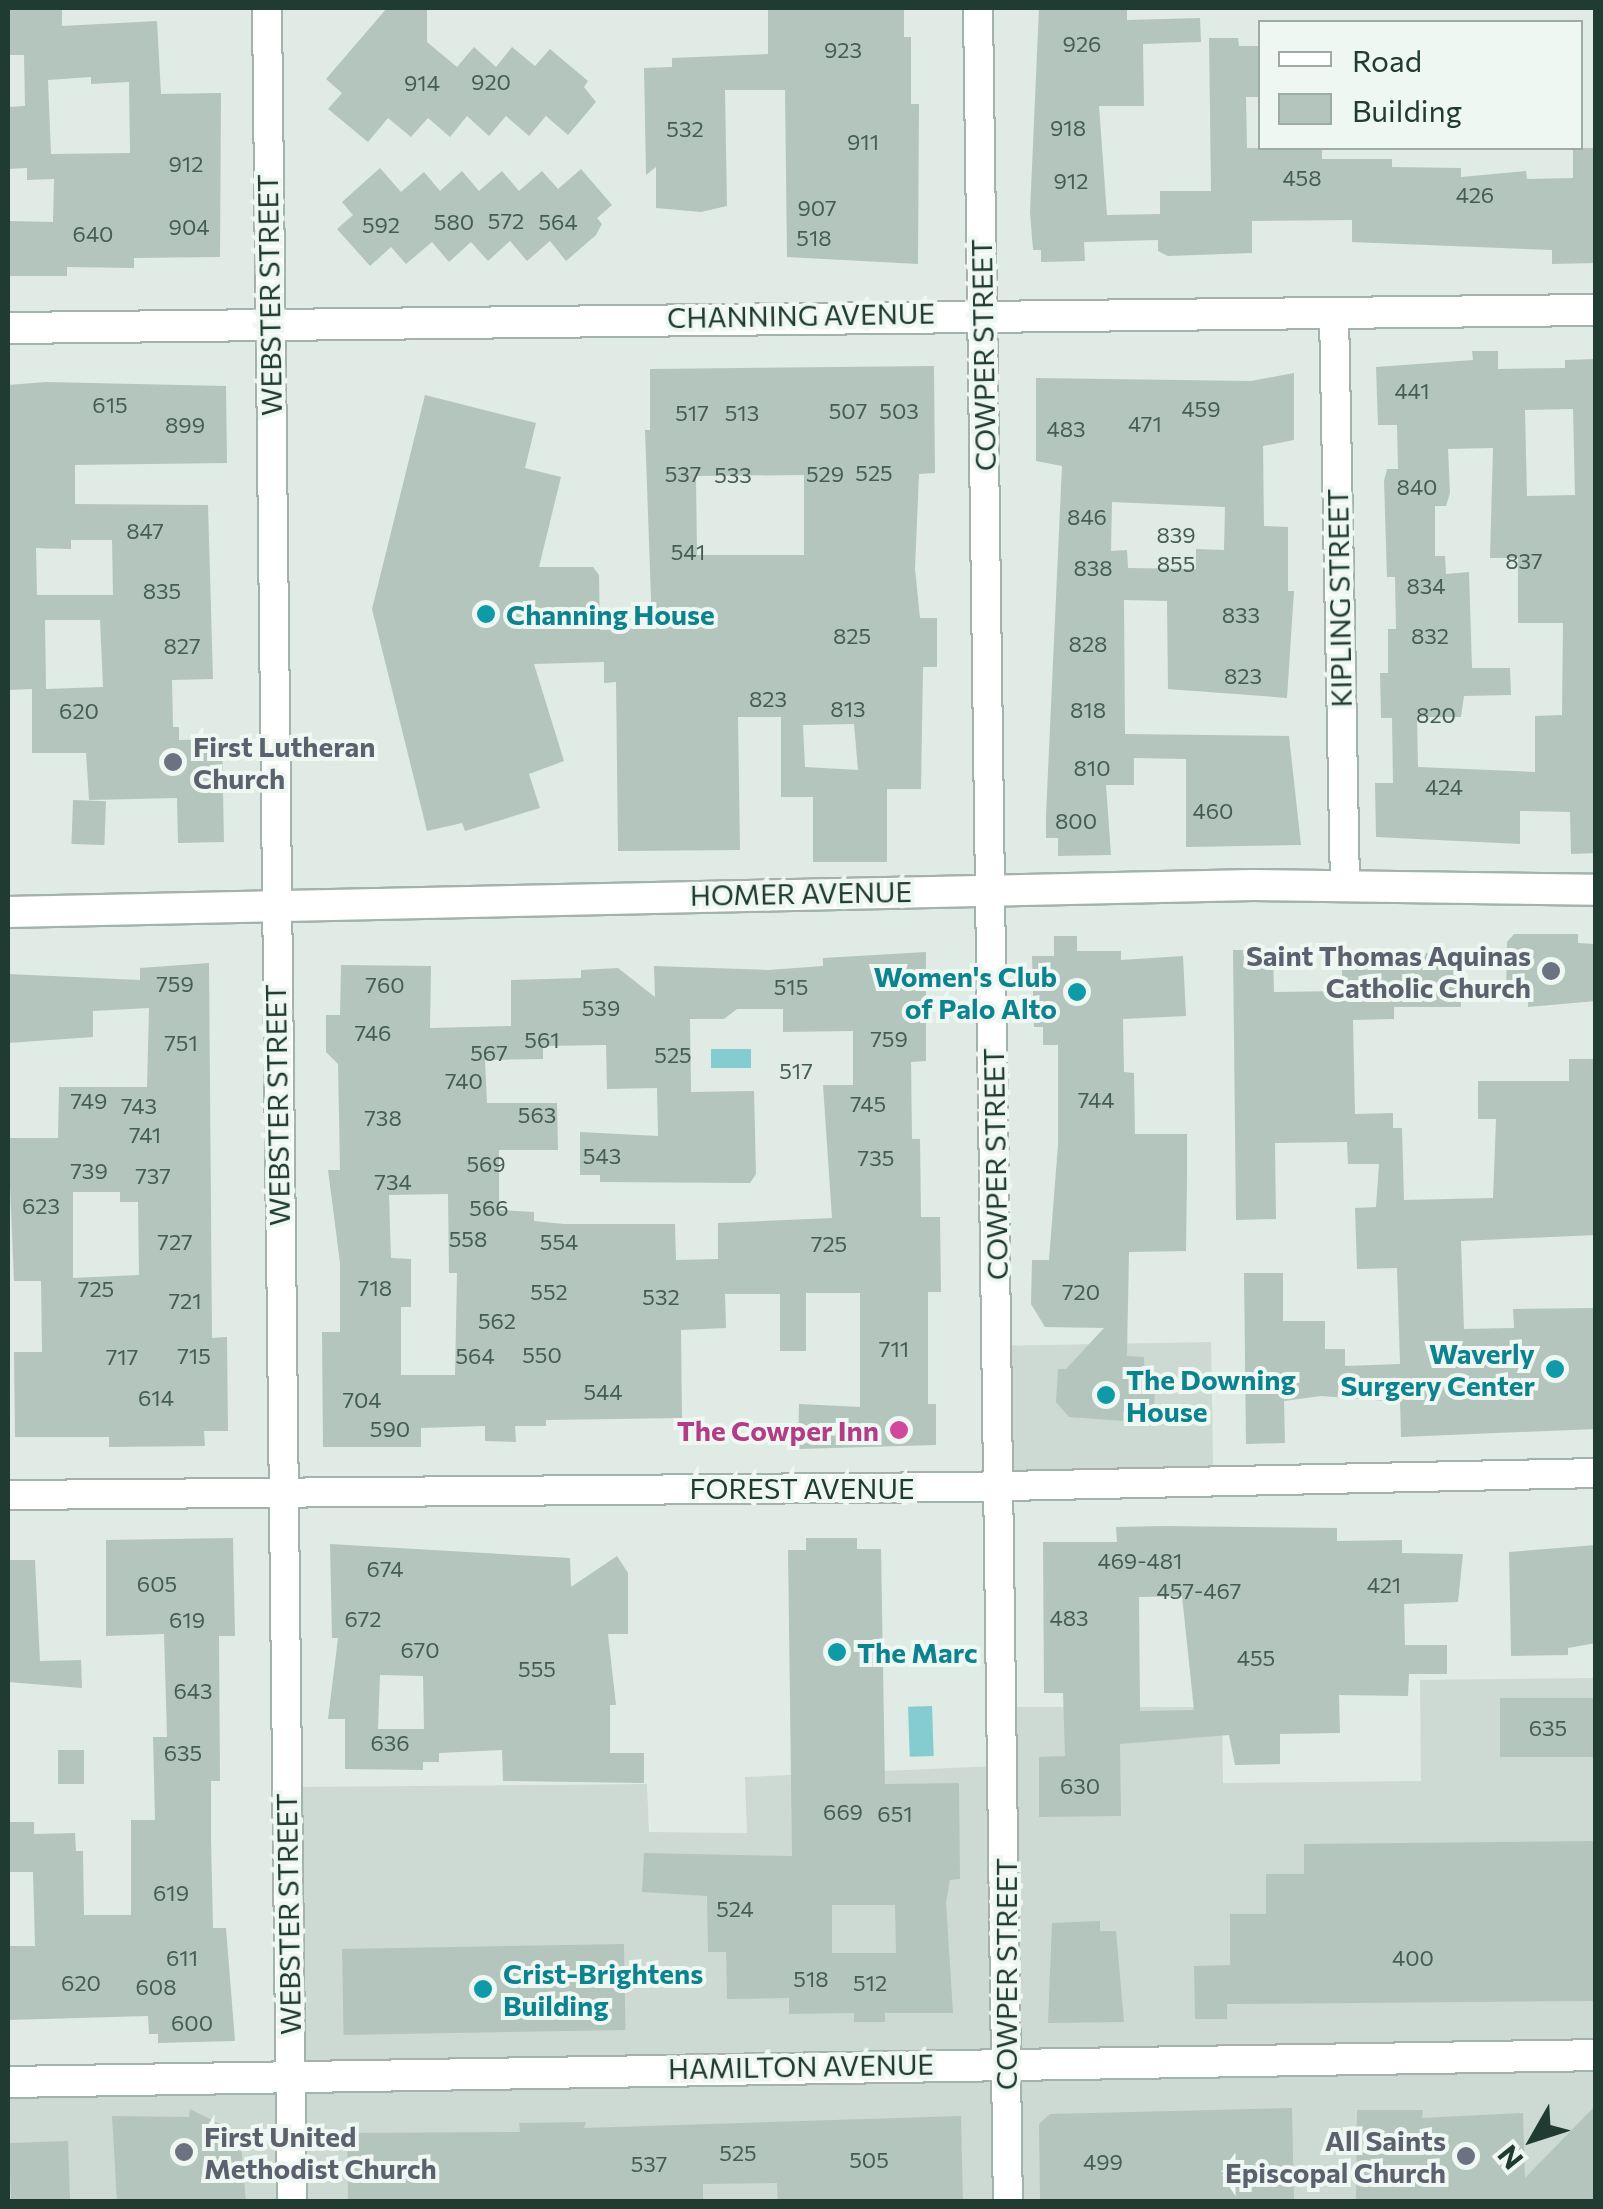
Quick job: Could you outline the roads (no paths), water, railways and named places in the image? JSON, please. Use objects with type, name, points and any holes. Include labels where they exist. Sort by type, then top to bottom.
[{"type":"street","name":"WEBSTER STREET","points":[[266,8],[292,2202]]},
{"type":"street","name":"COWPER STREET","points":[[978,8],[1008,2202]]},
{"type":"street","name":"CHANNING AVENUE","points":[[8,328],[983,312],[1596,310]]},
{"type":"street","name":"KIPLING STREET","points":[[1334,313],[1345,884]]},
{"type":"street","name":"HOMER AVENUE","points":[[8,912],[991,888],[1345,884],[1596,890]]},
{"type":"street","name":"FOREST AVENUE","points":[[8,1495],[1000,1486],[1596,1473]]},
{"type":"street","name":"HAMILTON AVENUE","points":[[8,2082],[1596,2055]]},
{"type":"water","points":[[711,1049],[751,1049],[751,1068],[711,1068]]},
{"type":"water","points":[[932,1706],[934,1756],[910,1757],[908,1707]]},
{"type":"place","name":"Channing House","points":[[486,614]]},
{"type":"place","name":"First Lutheran Church","points":[[173,762]]},
{"type":"place","name":"Saint Thomas Aquinas Catholic Church","points":[[1551,971]]},
{"type":"place","name":"Women's Club of Palo Alto","points":[[1077,992]]},
{"type":"place","name":"Waverly Surgery Center","points":[[1555,1369]]},
{"type":"place","name":"The Downing House","points":[[1106,1395]]},
{"type":"place","name":"The Cowper Inn","points":[[899,1430]]},
{"type":"place","name":"The Marc","points":[[837,1652]]},
{"type":"place","name":"Crist-Brightens Building","points":[[483,1989]]},
{"type":"place","name":"First United Methodist Church","points":[[184,2152]]},
{"type":"place","name":"All Saints Episcopal Church","points":[[1466,2156]]}]
